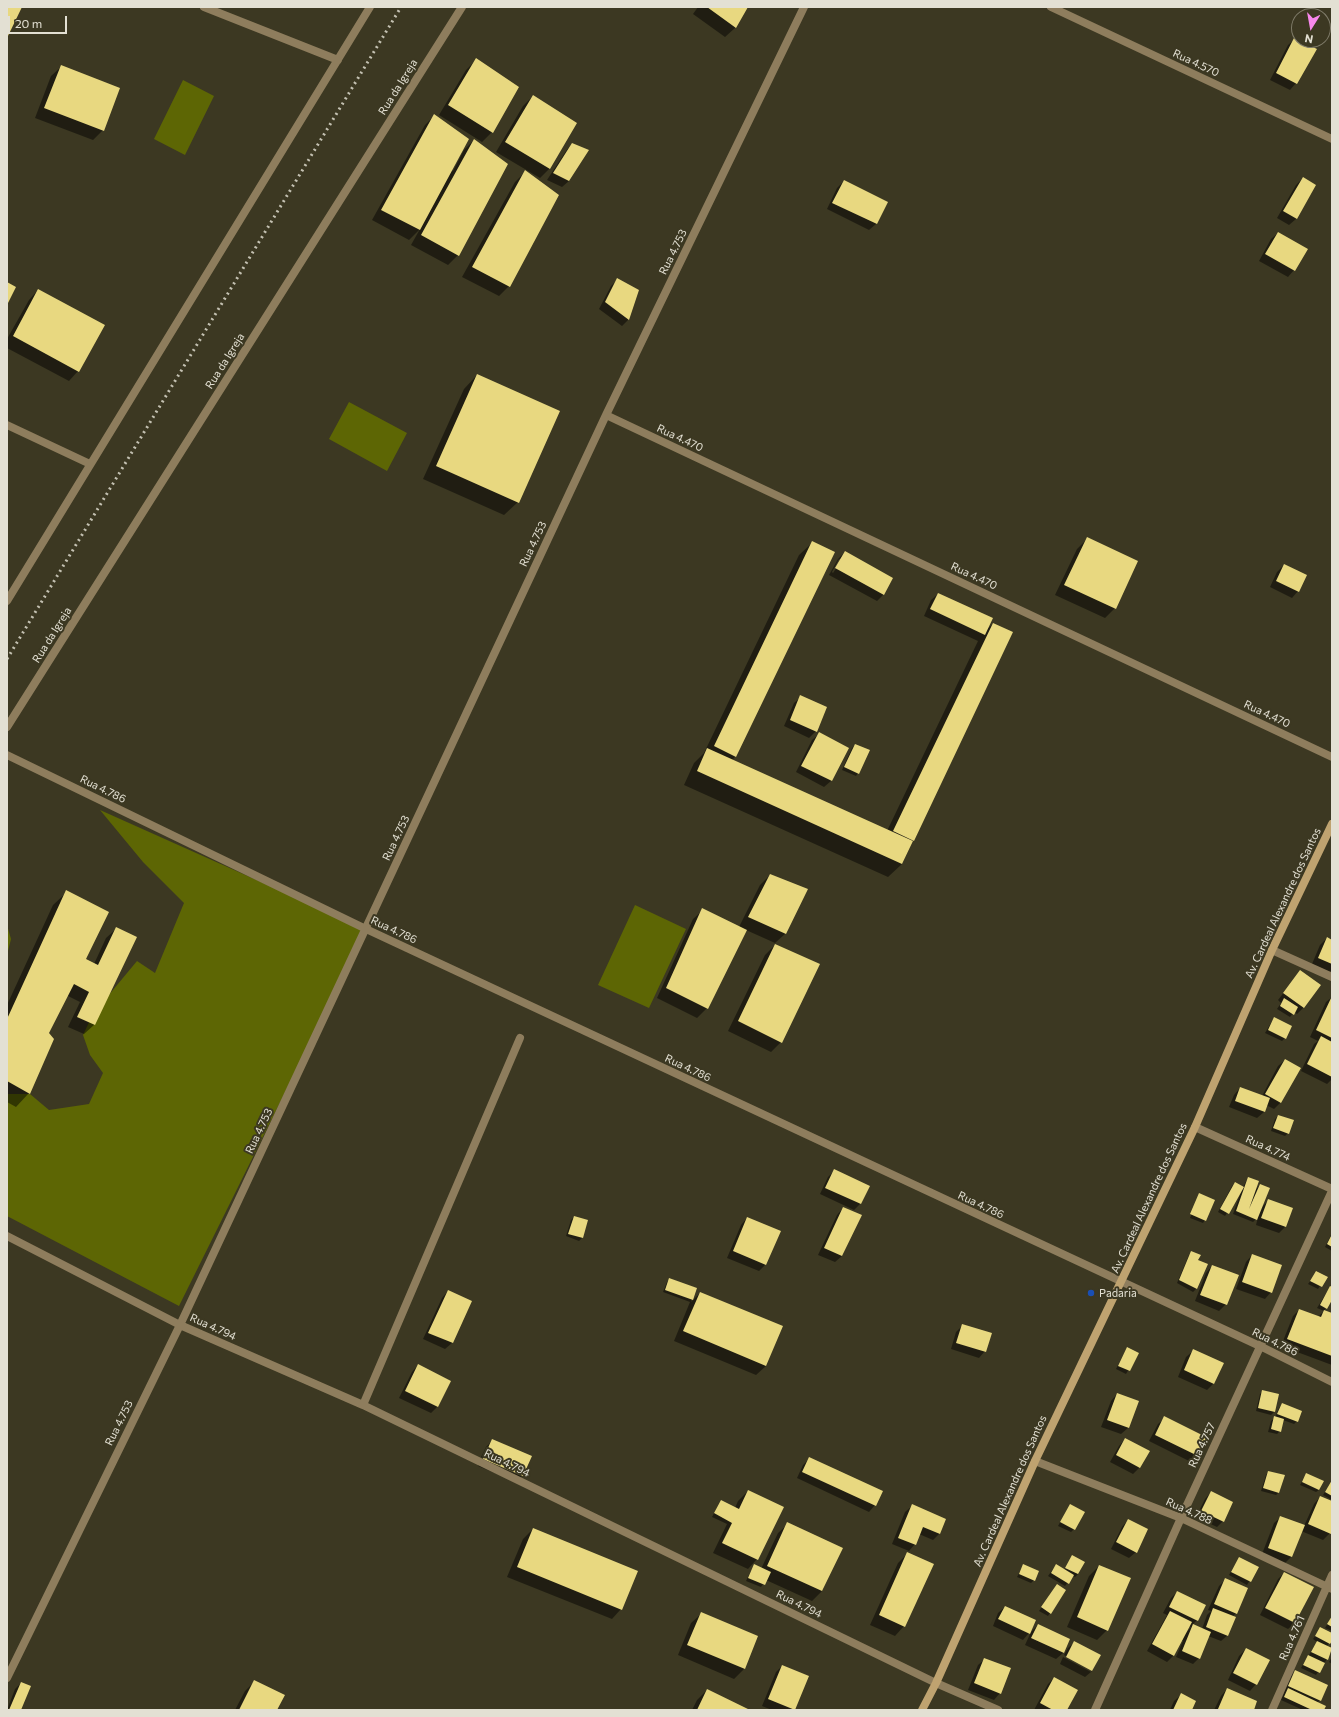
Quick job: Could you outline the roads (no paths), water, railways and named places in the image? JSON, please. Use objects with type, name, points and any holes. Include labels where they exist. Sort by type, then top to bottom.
[{"type":"main road","name":"Av. Cardeal Alexandre dos Santos","points":[[922,1710],[936,1683],[1035,1461],[1195,1128],[1272,950],[1332,824]]},
{"type":"street","points":[[204,7],[338,60]]},
{"type":"street","points":[[7,601],[370,7]]},
{"type":"street","name":"Rua da Igreja","points":[[7,727],[462,7]]},
{"type":"street","name":"Rua 4.753","points":[[7,1678],[180,1325],[606,414],[804,7]]},
{"type":"street","name":"Rua 4.570","points":[[1051,7],[1332,139]]},
{"type":"street","name":"Rua 4.470","points":[[606,414],[1332,756]]},
{"type":"street","points":[[7,424],[90,464]]},
{"type":"street","name":"Rua 4.786","points":[[7,755],[366,929],[1121,1283],[1260,1346],[1332,1382]]},
{"type":"street","points":[[1272,950],[1332,977]]},
{"type":"street","points":[[363,1405],[520,1038]]},
{"type":"street","name":"Rua 4.774","points":[[1195,1128],[1332,1190]]},
{"type":"street","name":"Rua 4.757","points":[[1095,1710],[1181,1518],[1332,1190]]},
{"type":"street","name":"Rua 4.794","points":[[7,1236],[180,1325],[363,1405],[936,1683],[998,1710]]},
{"type":"street","name":"Rua 4.788","points":[[1035,1461],[1181,1518],[1329,1588]]},
{"type":"street","name":"Rua 4.761","points":[[1272,1710],[1329,1588],[1332,1575]]},
{"type":"railway","points":[[7,659],[401,7]]},
{"type":"place","name":"Padaria","points":[[1091,1293]]}]
